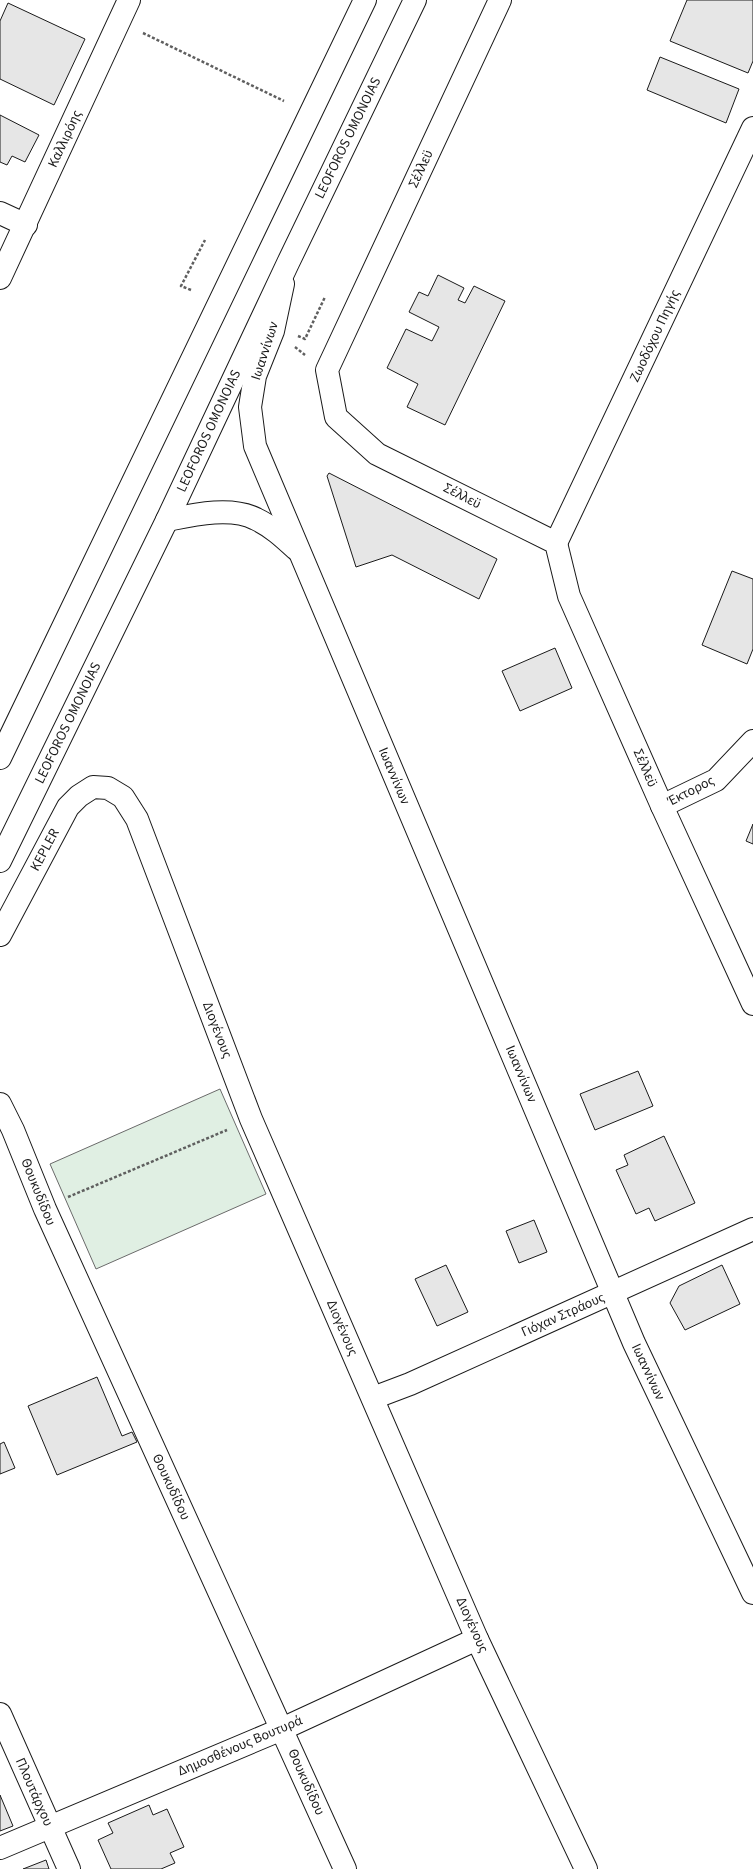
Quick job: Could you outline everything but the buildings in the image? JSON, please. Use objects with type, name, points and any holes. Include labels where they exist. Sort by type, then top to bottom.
[{"type":"street","name":"Καλλιρόης","points":[[0,278],[26,225],[129,0]]},
{"type":"street","points":[[0,758],[365,0]]},
{"type":"street","name":"LEOFOROS OMONOIAS","points":[[0,861],[167,520],[288,263],[415,0]]},
{"type":"street","name":"Σέλλεϋ","points":[[500,0],[327,370],[336,417],[377,454],[556,543],[569,596],[662,806],[753,1004]]},
{"type":"street","name":"Ζωοδόχου Πηγής","points":[[556,543],[753,128]]},
{"type":"street","points":[[0,213],[26,225]]},
{"type":"street","name":"Ιωαννίνων","points":[[288,263],[273,331],[255,376],[250,407],[255,446],[298,551],[634,1343],[753,1593]]},
{"type":"street","name":"Ιωαννίνων","points":[[167,520],[198,514],[228,512],[255,518],[278,532],[298,551]]},
{"type":"street","name":"Έκτορος","points":[[662,806],[716,780],[753,741]]},
{"type":"street","name":"KEPLER","points":[[0,934],[68,807],[79,796],[93,787],[108,788]]},
{"type":"street","name":"Διογένους","points":[[108,788],[123,797],[137,819],[252,1119],[478,1639],[586,1869]]},
{"type":"street","name":"Θουκυδίδου","points":[[0,1104],[13,1130],[45,1209],[345,1869]]},
{"type":"street","name":"Γιόχαν Στράους","points":[[373,1398],[410,1384],[753,1229]]},
{"type":"street","name":"Δημοσθένους Βουτυρά","points":[[0,1848],[282,1729],[478,1639]]},
{"type":"street","name":"Πλουτάρχου","points":[[0,1714],[69,1869]]},
{"type":"path","points":[[119,22],[284,101]]},
{"type":"path","points":[[191,290],[181,286],[205,240]]},
{"type":"path","points":[[295,335],[305,339],[325,297]]},
{"type":"path","points":[[45,1209],[63,1199],[252,1119]]},
{"type":"green space","points":[[220,1089],[266,1194],[96,1269],[50,1164]]}]
